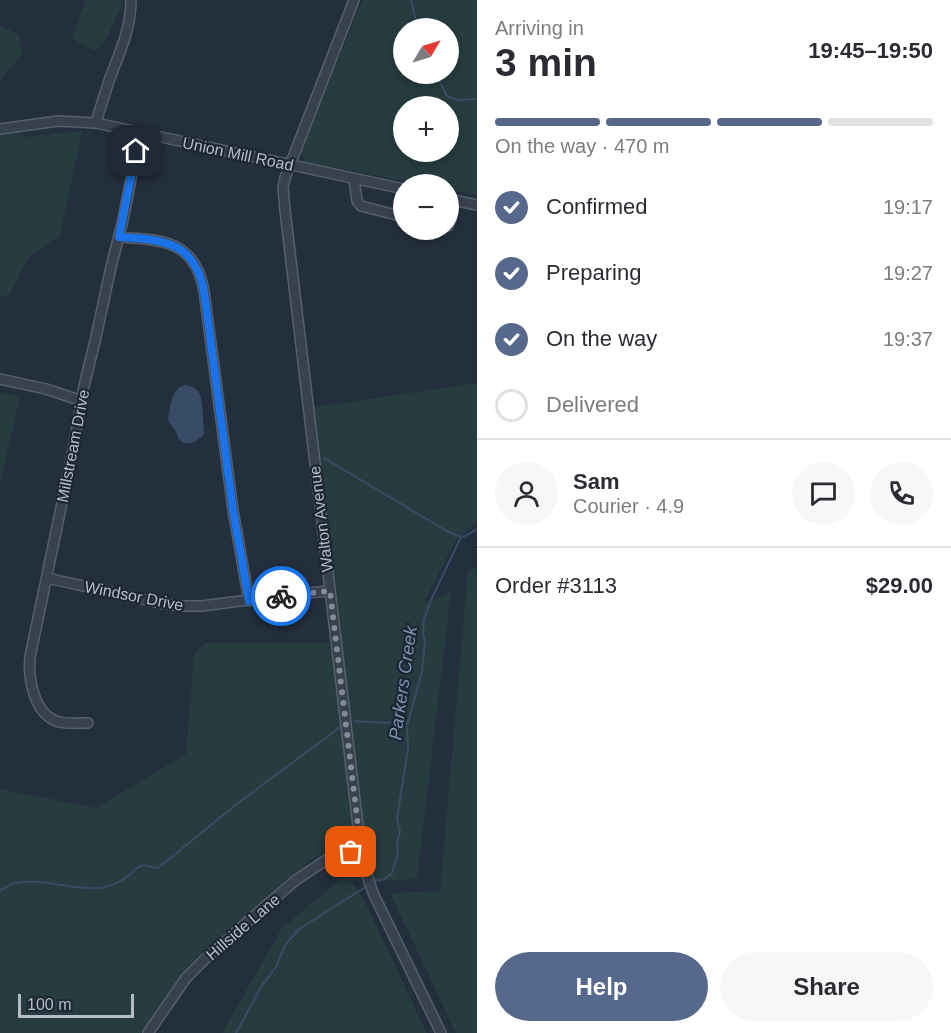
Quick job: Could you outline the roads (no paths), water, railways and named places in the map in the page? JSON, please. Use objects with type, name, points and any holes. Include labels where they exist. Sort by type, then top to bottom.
[{"type":"street","points":[[96,123],[123,46],[131,12],[131,0]]},
{"type":"street","name":"Walton Avenue","points":[[354,0],[283,187],[361,851],[374,895],[441,1033]]},
{"type":"street","name":"Union Mill Road","points":[[0,129],[58,121],[96,123],[393,187]]},
{"type":"street","name":"Millstream Drive","points":[[88,723],[60,722],[50,718],[33,692],[29,669],[30,657],[87,374],[119,237],[140,133]]},
{"type":"street","points":[[354,179],[357,201],[361,206],[393,214]]},
{"type":"street","points":[[459,201],[477,205]]},
{"type":"street","points":[[119,237],[159,240],[167,243],[189,257],[199,273],[204,291],[233,510],[249,601]]},
{"type":"street","points":[[0,379],[46,389],[82,401]]},
{"type":"street","name":"Windsor Drive","points":[[47,578],[181,606],[202,606],[330,591]]},
{"type":"street","name":"Hillside Lane","points":[[148,1033],[186,978],[263,908],[296,880],[335,854],[361,851]]},
{"type":"water","points":[[184,385],[191,386],[199,392],[202,407],[204,434],[196,441],[189,443],[179,439],[168,418],[174,394]]},
{"type":"waterway","points":[[411,0],[415,18]]},
{"type":"waterway","points":[[441,84],[447,96],[458,100],[477,99]]},
{"type":"waterway","points":[[324,458],[445,530],[461,537]]},
{"type":"waterway","name":"Parkers Creek","points":[[375,881],[385,879],[392,873],[398,854],[397,843],[400,832],[397,819],[408,748],[407,726],[422,671],[425,642],[424,619],[461,537],[477,529]]},
{"type":"waterway","points":[[355,721],[408,723]]},
{"type":"waterway","points":[[0,890],[22,882],[79,888],[104,887],[119,882],[140,866],[158,868],[238,803],[339,728]]},
{"type":"waterway","name":"Parkers Creek","points":[[236,1033],[262,985],[276,967],[285,945],[299,929],[364,888]]}]
